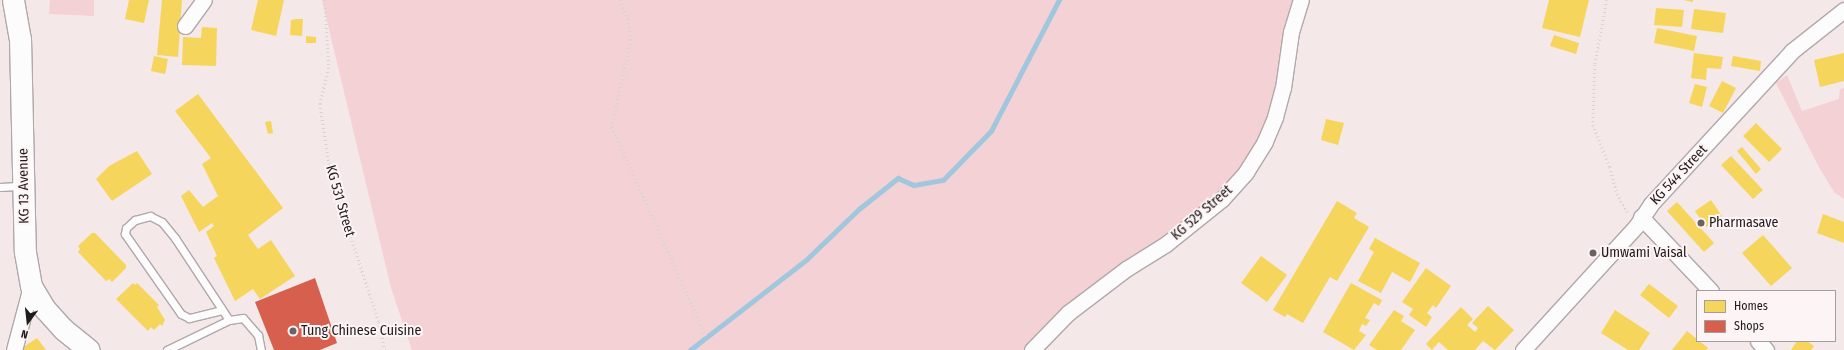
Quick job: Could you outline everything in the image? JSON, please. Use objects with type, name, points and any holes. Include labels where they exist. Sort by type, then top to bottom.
[{"type":"street","name":"KG 13 Avenue","points":[[13,0],[20,38],[25,252],[31,286],[49,314],[89,350]]},
{"type":"street","points":[[184,26],[204,0]]},
{"type":"street","name":"KG 529 Street","points":[[1032,350],[1068,313],[1145,255],[1166,244],[1222,199],[1246,172],[1265,141],[1275,117],[1283,88],[1292,32],[1301,0]]},
{"type":"street","points":[[1840,0],[1844,5]]},
{"type":"street","name":"KG 544 Street","points":[[1523,350],[1792,51],[1844,10]]},
{"type":"street","points":[[1639,221],[1710,290]]},
{"type":"street","points":[[14,350],[31,286]]},
{"type":"street","points":[[1759,342],[1766,350]]},
{"type":"lane","points":[[0,187],[23,185]]},
{"type":"lane","points":[[222,310],[189,318],[181,314],[124,234],[126,228],[135,220],[150,216],[162,222],[229,320]]},
{"type":"lane","points":[[168,350],[229,320],[243,318],[258,335],[261,350]]},
{"type":"path","name":"KG 531 Street","points":[[325,0],[329,68],[320,104],[331,176],[379,322],[385,350]]},
{"type":"path","points":[[620,0],[628,19],[631,40],[612,127],[706,336]]},
{"type":"path","points":[[1607,0],[1596,57],[1593,125],[1610,167],[1617,194],[1639,221]]},
{"type":"shaded area","points":[[50,0],[94,0],[94,16],[49,14]]},
{"type":"shaded area","points":[[322,0],[1310,0],[1257,150],[1202,213],[1073,314],[1038,350],[412,350],[391,288]]},
{"type":"shaded area","points":[[1787,75],[1802,111],[1839,99],[1840,89],[1844,88],[1844,199],[1834,192],[1820,169],[1776,83]]},
{"type":"building: Homes","points":[[129,0],[149,0],[144,23],[125,19]]},
{"type":"building: Homes","points":[[162,0],[182,0],[178,57],[157,55]]},
{"type":"building: Homes","points":[[258,0],[284,0],[276,36],[251,30]]},
{"type":"building: Homes","points":[[1549,0],[1589,0],[1580,37],[1542,28]]},
{"type":"building: Homes","points":[[1656,8],[1684,10],[1682,27],[1654,25]]},
{"type":"building: Homes","points":[[1694,9],[1726,13],[1723,33],[1691,29]]},
{"type":"building: Homes","points":[[303,19],[302,36],[290,35],[291,20]]},
{"type":"building: Homes","points":[[202,27],[217,28],[216,66],[182,65],[183,37],[201,38]]},
{"type":"building: Homes","points":[[1657,28],[1697,36],[1694,51],[1654,43]]},
{"type":"building: Homes","points":[[1554,35],[1579,43],[1576,54],[1550,46]]},
{"type":"building: Homes","points":[[306,36],[316,37],[316,43],[306,43]]},
{"type":"building: Homes","points":[[1694,53],[1723,57],[1721,69],[1707,68],[1706,80],[1691,78]]},
{"type":"building: Homes","points":[[1844,53],[1844,81],[1820,87],[1814,60]]},
{"type":"building: Homes","points":[[154,56],[168,59],[165,74],[151,71]]},
{"type":"building: Homes","points":[[1733,56],[1761,61],[1760,71],[1731,66]]},
{"type":"building: Homes","points":[[1722,81],[1736,88],[1723,113],[1709,106]]},
{"type":"building: Homes","points":[[1695,84],[1707,87],[1702,107],[1689,103]]},
{"type":"building: Homes","points":[[198,94],[283,208],[248,235],[258,249],[271,240],[295,276],[260,299],[253,289],[235,301],[214,258],[217,256],[206,232],[214,226],[212,223],[199,232],[181,196],[189,190],[203,207],[218,196],[202,164],[211,158],[175,111]]},
{"type":"building: Homes","points":[[1326,119],[1344,123],[1338,145],[1321,140]]},
{"type":"building: Homes","points":[[271,121],[273,133],[268,134],[265,122]]},
{"type":"building: Homes","points":[[1756,123],[1782,149],[1769,162],[1743,136]]},
{"type":"building: Homes","points":[[1742,147],[1761,169],[1756,174],[1737,151]]},
{"type":"building: Homes","points":[[137,151],[152,174],[112,201],[96,179],[109,166]]},
{"type":"building: Homes","points":[[1731,156],[1763,190],[1753,199],[1721,165]]},
{"type":"building: Homes","points":[[1711,200],[1722,216],[1706,227],[1695,211]]},
{"type":"building: Homes","points":[[1337,201],[1357,213],[1354,218],[1369,227],[1337,281],[1330,277],[1303,323],[1287,314],[1285,317],[1273,310]]},
{"type":"building: Homes","points":[[1677,202],[1714,243],[1704,252],[1667,211]]},
{"type":"building: Homes","points":[[1823,214],[1844,222],[1844,243],[1817,233]]},
{"type":"building: Homes","points":[[92,233],[95,233],[126,265],[126,268],[112,282],[109,279],[106,281],[78,252],[80,249],[78,246]]},
{"type":"building: Homes","points":[[1763,235],[1792,268],[1771,286],[1742,253]]},
{"type":"building: Homes","points":[[1375,238],[1420,263],[1410,282],[1392,272],[1381,293],[1358,281],[1374,252],[1369,249]]},
{"type":"building: Homes","points":[[1261,256],[1287,275],[1267,302],[1241,283]]},
{"type":"building: Homes","points":[[1426,268],[1451,286],[1436,308],[1433,305],[1427,313],[1432,317],[1426,327],[1409,315],[1413,309],[1402,302]]},
{"type":"building: Homes","points":[[133,283],[135,285],[137,283],[159,305],[157,307],[165,320],[162,326],[160,324],[154,330],[151,327],[148,331],[116,299]]},
{"type":"building: Homes","points":[[1351,283],[1382,300],[1379,306],[1374,303],[1365,318],[1370,320],[1366,326],[1362,324],[1359,331],[1366,335],[1354,350],[1323,332]]},
{"type":"building: Homes","points":[[1649,284],[1678,306],[1669,318],[1640,295]]},
{"type":"building: Homes","points":[[1488,306],[1514,330],[1495,350],[1483,341],[1475,350],[1448,350],[1439,342],[1432,350],[1426,344],[1461,307],[1473,319],[1467,325],[1475,332],[1478,328],[1472,323]]},
{"type":"building: Homes","points":[[1394,310],[1404,316],[1401,321],[1415,330],[1401,350],[1377,350],[1369,345]]},
{"type":"building: Homes","points":[[1615,310],[1650,333],[1639,350],[1628,350],[1601,333]]},
{"type":"building: Homes","points":[[1687,331],[1696,338],[1696,342],[1701,342],[1708,348],[1706,350],[1672,350]]},
{"type":"building: Homes","points":[[37,338],[46,350],[19,350]]},
{"type":"building: Homes","points":[[1796,342],[1808,342],[1814,346],[1811,350],[1791,350]]},
{"type":"building: Shops","points":[[315,278],[337,343],[320,350],[274,350],[255,302]]},
{"type":"waterway","points":[[690,350],[806,260],[859,209],[898,178],[914,185],[943,180],[991,131],[1059,0]]},
{"type":"place","name":"Pharmasave","points":[[1701,223]]},
{"type":"place","name":"Umwami Vaisal","points":[[1593,253]]},
{"type":"place","name":"Tung Chinese Cuisine","points":[[293,331]]}]
